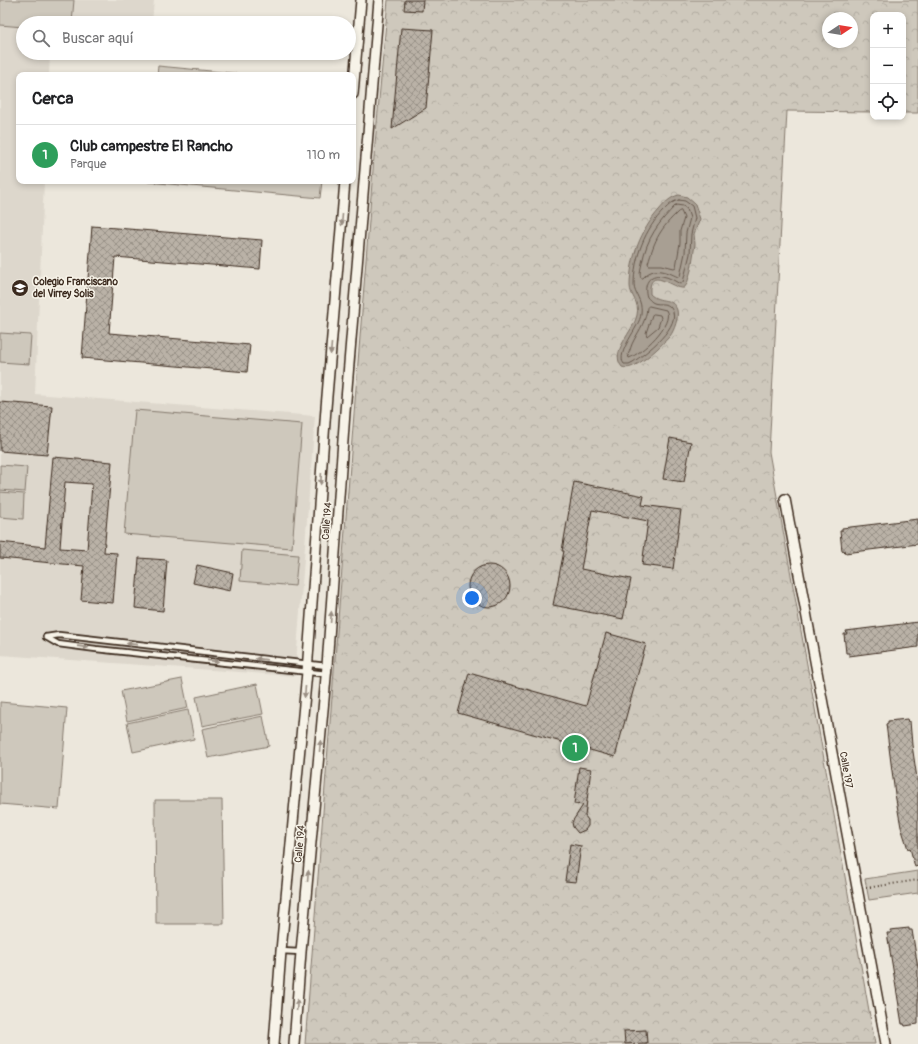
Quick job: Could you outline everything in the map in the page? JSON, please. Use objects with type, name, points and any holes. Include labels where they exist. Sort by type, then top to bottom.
[{"type":"street","points":[[356,59],[361,0]]},
{"type":"street","name":"Calle 194","points":[[294,1044],[327,670],[345,412],[379,0]]},
{"type":"street","points":[[355,72],[356,60]]},
{"type":"street","name":"Calle 194","points":[[274,1044],[307,668],[345,184]]},
{"type":"street","name":"Calle 197","points":[[785,499],[886,1044]]},
{"type":"lane","points":[[59,634],[327,670],[96,649],[58,644],[46,637],[59,634]]},
{"type":"lane","points":[[281,951],[301,952]]},
{"type":"path","points":[[863,888],[918,880]]},
{"type":"shaded area","name":"Colegio Franciscano del Virrey Solis","points":[[0,0],[154,0],[153,16],[16,16],[16,60],[50,60],[49,72],[16,72],[16,184],[44,184],[35,394],[315,416],[295,676],[0,655]]},
{"type":"green space","points":[[0,0],[74,0],[73,16],[16,16],[16,26],[0,25]]},
{"type":"green space","points":[[388,0],[918,0],[918,113],[906,113],[906,12],[870,12],[870,112],[787,111],[769,452],[875,1044],[305,1044],[375,144]]},
{"type":"green space","points":[[158,66],[221,72],[157,72]]},
{"type":"green space","points":[[170,184],[322,184],[320,198]]},
{"type":"green space","points":[[0,333],[31,335],[29,364],[0,362]]},
{"type":"green space","points":[[135,410],[302,424],[292,548],[124,534]]},
{"type":"green space","points":[[0,465],[27,467],[25,492],[0,490]]},
{"type":"green space","points":[[0,492],[24,494],[23,519],[0,517]]},
{"type":"green space","points":[[242,550],[298,555],[295,586],[240,581]]},
{"type":"green space","points":[[182,679],[188,708],[127,721],[121,691]]},
{"type":"green space","points":[[257,684],[263,714],[202,726],[196,697]]},
{"type":"green space","points":[[0,702],[67,708],[59,809],[0,804]]},
{"type":"green space","points":[[188,710],[194,739],[133,752],[127,723]]},
{"type":"green space","points":[[263,716],[269,746],[208,758],[202,729]]},
{"type":"green space","points":[[155,800],[222,800],[224,924],[156,924]]},
{"type":"green space","points":[[918,871],[918,893],[869,900],[865,879]]},
{"type":"water","points":[[679,195],[687,197],[695,204],[700,219],[694,234],[695,244],[687,284],[684,288],[679,288],[657,279],[653,280],[650,285],[650,294],[658,299],[669,301],[675,306],[677,310],[676,324],[670,336],[652,354],[636,365],[625,368],[622,367],[618,355],[620,348],[635,321],[638,310],[630,290],[634,255],[647,226],[661,207],[673,197]]},
{"type":"building","points":[[405,0],[423,0],[422,11],[404,10]]},
{"type":"building","points":[[401,28],[433,30],[426,108],[392,129]]},
{"type":"building","points":[[92,226],[262,240],[260,269],[115,257],[109,333],[250,345],[247,372],[82,358]]},
{"type":"building","points":[[0,402],[52,406],[47,455],[0,451]]},
{"type":"building","points":[[670,438],[691,442],[684,482],[663,479]]},
{"type":"building","points":[[53,457],[112,462],[104,552],[117,553],[113,603],[81,600],[84,566],[0,558],[0,542],[45,547]],"holes":[[[65,482],[92,484],[87,550],[60,548]]]},
{"type":"building","points":[[574,482],[644,496],[642,505],[681,510],[673,569],[642,565],[648,521],[592,510],[581,569],[631,579],[623,619],[553,605],[564,551],[562,551]]},
{"type":"building","points":[[918,519],[918,544],[845,553],[844,550],[842,551],[840,531],[842,531],[842,528]]},
{"type":"building","points":[[139,558],[167,560],[163,611],[135,608]]},
{"type":"building","points":[[197,565],[233,573],[230,591],[193,583]]},
{"type":"building","points":[[485,565],[493,565],[504,571],[510,582],[510,590],[504,601],[493,607],[485,607],[474,601],[468,590],[468,582],[474,571]]},
{"type":"building","points":[[918,622],[918,647],[849,656],[849,653],[846,653],[844,634],[847,634],[846,631]]},
{"type":"building","points":[[606,633],[646,644],[615,757],[458,713],[469,673],[586,706]]},
{"type":"building","points":[[907,719],[908,722],[910,721],[918,785],[918,866],[915,867],[910,848],[908,849],[901,827],[886,724],[888,721]]},
{"type":"building","points":[[579,767],[591,769],[585,816],[588,820],[588,826],[585,830],[578,833],[573,827],[572,822],[583,805],[574,804]]},
{"type":"building","points":[[570,844],[581,846],[576,882],[565,881]]},
{"type":"building","points":[[909,928],[909,930],[912,930],[918,968],[918,1024],[905,1026],[902,1024],[887,933],[891,933],[890,930]]},
{"type":"building","points":[[646,1030],[647,1043],[625,1044],[624,1031]]},
{"type":"place","name":"Colegio Franciscano del Virrey Solis","points":[[20,288]]},
{"type":"place","name":"Club campestre El Rancho","points":[[575,748]]}]
